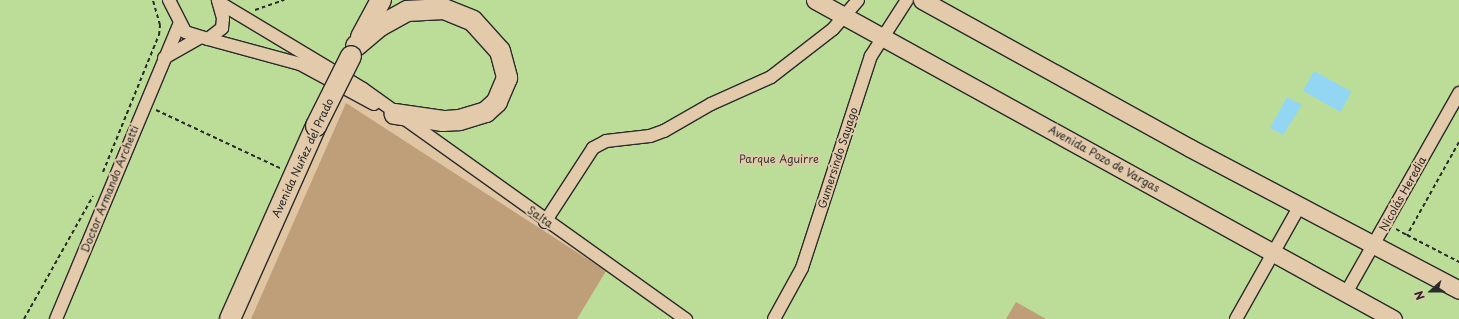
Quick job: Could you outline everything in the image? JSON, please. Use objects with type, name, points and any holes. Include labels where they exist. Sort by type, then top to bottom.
[{"type":"highway","name":"Avenida Nuñez del Prado","points":[[230,319],[316,126],[381,0]]},
{"type":"highway","points":[[354,51],[380,26],[407,11],[444,9],[473,21],[500,50],[507,78],[498,102],[486,112],[459,120],[443,121],[395,114]]},
{"type":"main road","name":"Avenida Pozo de Vargas","points":[[815,0],[1393,319]]},
{"type":"main road","points":[[922,0],[1299,207],[1459,290]]},
{"type":"street","points":[[545,222],[593,148],[606,141],[650,136],[664,131],[711,104],[757,84],[803,54],[846,16],[858,0]]},
{"type":"street","name":"Gumersindo Sayago","points":[[774,319],[802,268],[871,56],[882,36],[907,0]]},
{"type":"street","points":[[219,1],[239,16],[363,89],[395,114]]},
{"type":"street","points":[[163,59],[222,28],[219,1]]},
{"type":"street","points":[[172,5],[179,25],[188,34],[300,64],[395,114]]},
{"type":"street","name":"Doctor Armando Archetti","points":[[56,319],[144,104],[179,25]]},
{"type":"street","name":"Nicolás Heredia","points":[[1346,293],[1374,246],[1459,93]]},
{"type":"street","name":"Salta","points":[[395,114],[545,222],[610,264],[686,319]]},
{"type":"street","points":[[1236,319],[1299,207]]},
{"type":"path","points":[[102,174],[159,35],[160,25],[153,0]]},
{"type":"path","points":[[239,16],[284,0]]},
{"type":"path","points":[[144,104],[294,175]]},
{"type":"path","points":[[1459,142],[1407,236],[1459,262]]},
{"type":"path","points":[[24,319],[96,188]]},
{"type":"green space","name":"Parque Aguirre","points":[[0,0],[1459,0],[1459,319],[577,319],[610,264],[333,62],[224,319],[0,319]]},
{"type":"water","points":[[1314,71],[1352,92],[1340,112],[1303,91]]},
{"type":"water","points":[[1287,97],[1302,105],[1283,135],[1270,128]]},
{"type":"building","points":[[346,103],[606,271],[577,319],[251,319]]},
{"type":"building","points":[[1016,302],[1046,319],[1006,319]]}]
